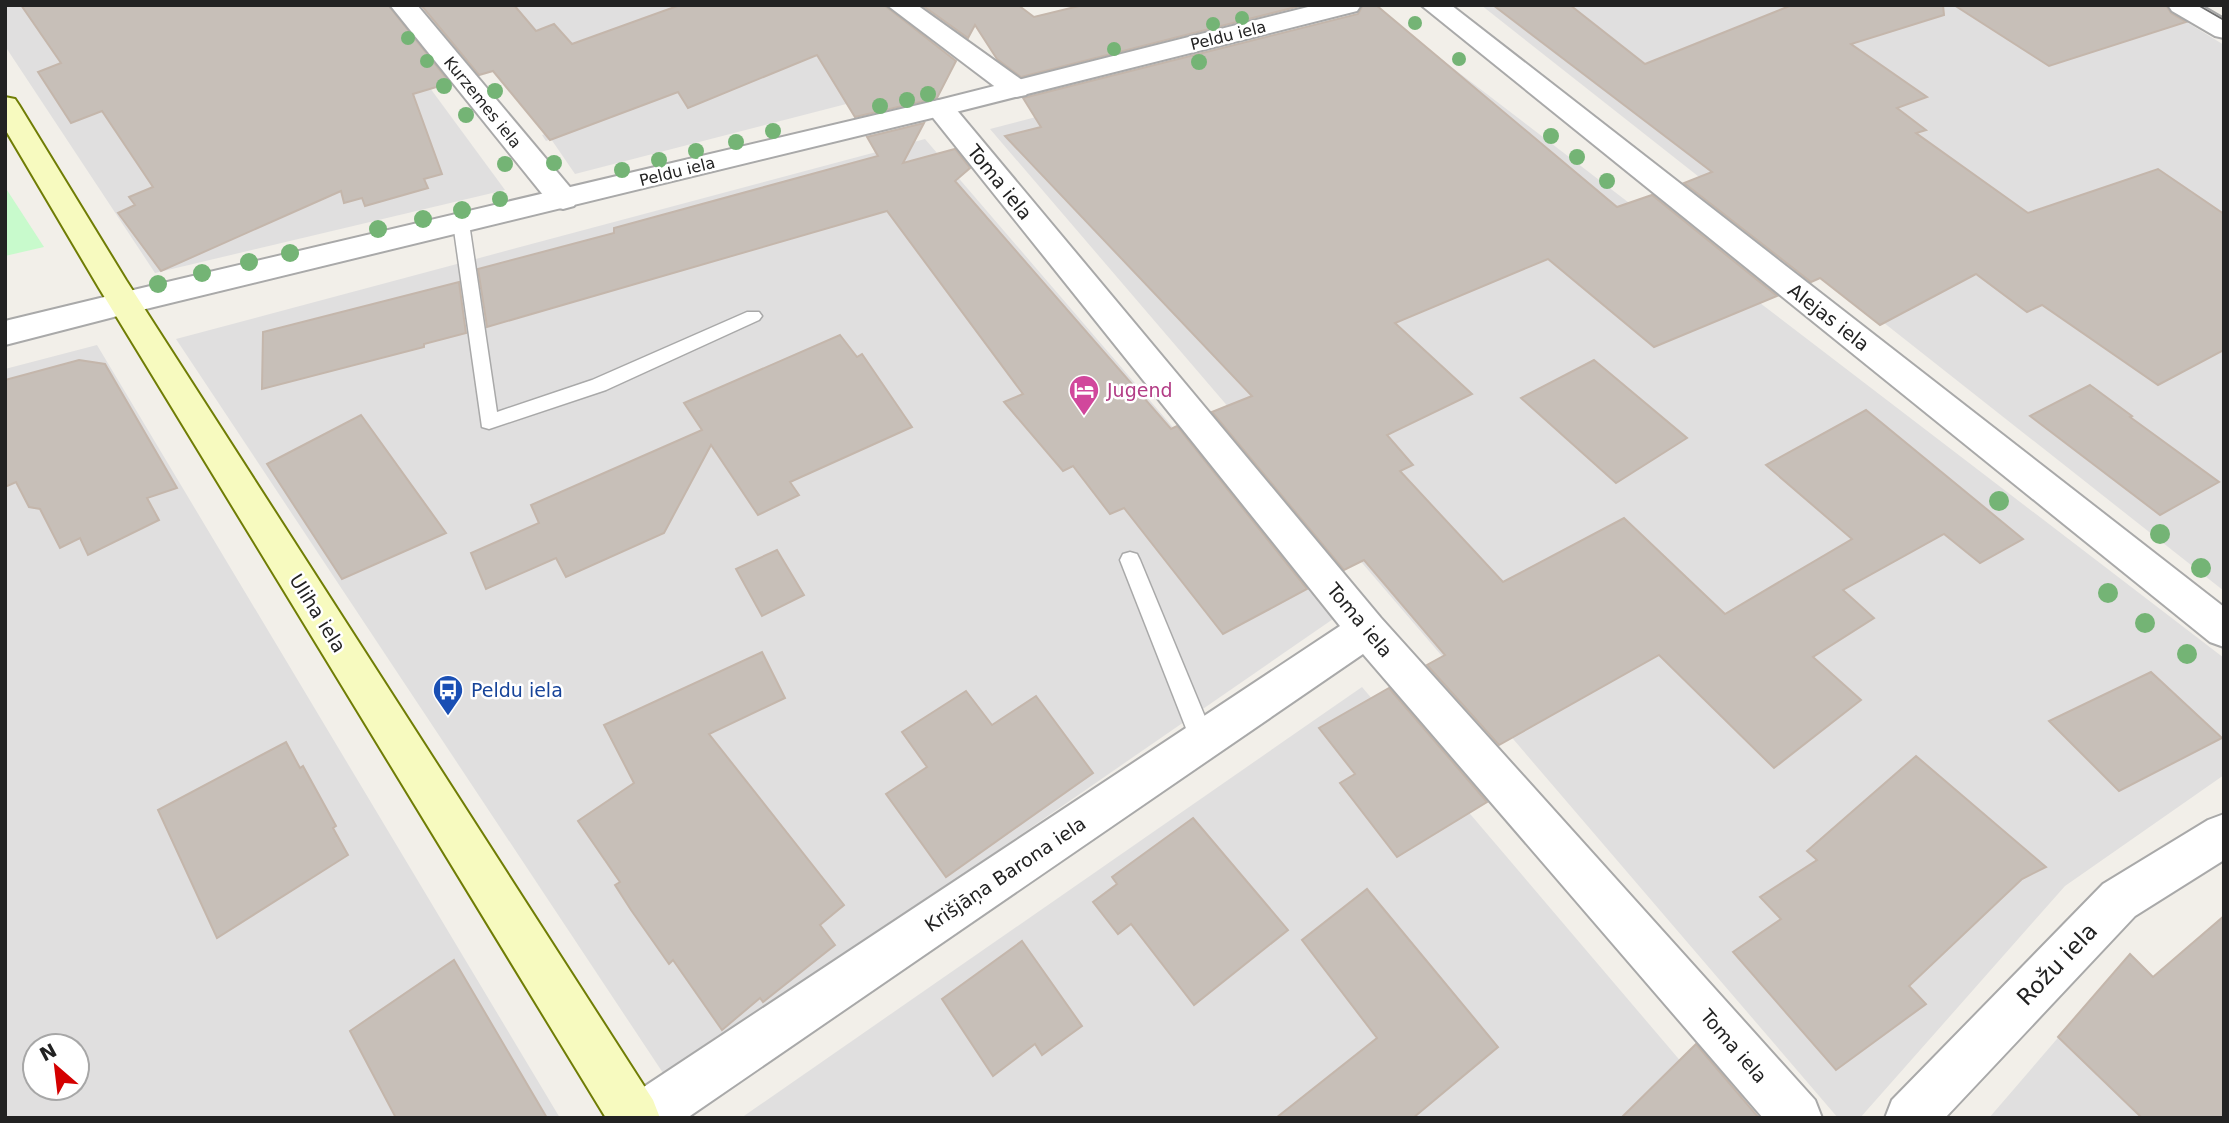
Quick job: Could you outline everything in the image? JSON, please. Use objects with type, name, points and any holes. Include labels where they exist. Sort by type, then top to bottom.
[{"type":"main road","name":"Uliha iela","points":[[5,106],[125,303],[635,1118]]},
{"type":"street","name":"Kurzemes iela","points":[[403,5],[563,199]]},
{"type":"street","points":[[900,5],[1016,89]]},
{"type":"street","name":"Peldu iela","points":[[5,333],[940,108],[1348,5]]},
{"type":"street","name":"Alejas iela","points":[[1434,5],[2224,630]]},
{"type":"street","points":[[2181,5],[2224,30]]},
{"type":"street","name":"Toma iela","points":[[940,108],[1367,630],[1797,1118]]},
{"type":"street","name":"Krišjāņa Barona iela","points":[[642,1118],[1367,630]]},
{"type":"street","name":"Rožu iela","points":[[1910,1118],[2119,900],[2224,835]]},
{"type":"lane","points":[[461,223],[489,422],[599,385],[753,316]]},
{"type":"lane","points":[[1130,560],[1203,741]]},
{"type":"shaded area","points":[[5,5],[369,5],[505,190],[155,273],[5,46]]},
{"type":"shaded area","points":[[441,5],[860,5],[947,78],[575,174],[551,139],[546,141],[542,135],[548,133]]},
{"type":"shaded area","points":[[1481,5],[2159,5],[2224,45],[2224,591]]},
{"type":"shaded area","points":[[1394,23],[2224,658],[2224,775],[2065,886],[1860,1118],[1838,1118],[990,129]]},
{"type":"shaded area","points":[[925,139],[1336,617],[667,1079],[176,339]]},
{"type":"shaded area","points":[[97,345],[560,1118],[5,1118],[5,369]]},
{"type":"shaded area","points":[[1362,687],[1729,1118],[741,1118]]},
{"type":"shaded area","points":[[2130,954],[2224,1042],[2224,1118],[1989,1118]]},
{"type":"green space","points":[[5,187],[44,247],[5,256]]},
{"type":"building","points":[[21,5],[388,5],[450,83],[413,94],[442,174],[424,179],[428,188],[365,206],[362,198],[344,203],[341,191],[161,271],[118,213],[135,205],[129,197],[153,187],[102,111],[71,123],[38,72],[61,63]]},
{"type":"building","points":[[421,5],[514,5],[536,31],[554,24],[572,44],[680,5],[884,5],[956,61],[937,98],[855,117],[817,55],[688,108],[678,92],[550,140],[493,71],[479,75]]},
{"type":"building","points":[[922,5],[1018,5],[1034,17],[1083,5],[1304,5],[1021,77],[997,59],[975,25],[968,38]]},
{"type":"building","points":[[1363,5],[1376,5],[1617,207],[1652,195],[1777,296],[1654,347],[1548,259],[1395,323],[1472,394],[1387,435],[1413,465],[1400,471],[1503,582],[1624,518],[1725,614],[1852,539],[1766,465],[1866,410],[2023,539],[1980,563],[1944,534],[1843,590],[1874,618],[1813,657],[1861,700],[1774,768],[1659,655],[1499,745],[1427,665],[1445,655],[1364,560],[1344,570],[1212,412],[1252,396],[1005,136],[1041,127],[1023,98],[1358,14]]},
{"type":"building","points":[[1493,5],[1570,5],[1645,64],[1792,5],[1943,5],[1944,15],[1851,44],[1927,97],[1897,108],[1926,130],[1916,133],[2028,213],[2158,169],[2224,214],[2224,350],[2158,385],[2042,305],[2027,312],[1976,274],[1880,325],[1820,278],[1811,282],[1684,183],[1712,172]]},
{"type":"building","points":[[1954,5],[2166,5],[2171,13],[2186,22],[2049,66]]},
{"type":"building","points":[[924,123],[903,163],[955,149],[970,168],[955,181],[1171,429],[1177,426],[1307,589],[1223,634],[1124,508],[1110,514],[1073,466],[1063,471],[1004,402],[1023,394],[887,211],[487,327],[478,269],[614,233],[614,228],[878,156],[867,137]]},
{"type":"building","points":[[459,282],[466,333],[424,344],[424,347],[262,389],[263,332]]},
{"type":"building","points":[[840,335],[857,357],[862,354],[912,427],[790,482],[799,495],[758,515],[711,445],[664,533],[566,577],[556,558],[486,589],[471,553],[539,523],[531,505],[702,430],[684,403]]},
{"type":"building","points":[[79,360],[105,364],[177,488],[147,498],[159,520],[88,555],[80,538],[60,548],[40,509],[29,507],[16,482],[5,487],[5,380]]},
{"type":"building","points":[[1594,360],[1687,438],[1616,483],[1521,398]]},
{"type":"building","points":[[2090,385],[2219,482],[2160,515],[2030,416]]},
{"type":"building","points":[[361,415],[446,533],[342,579],[267,464]]},
{"type":"building","points":[[777,550],[804,595],[762,616],[736,569]]},
{"type":"building","points":[[762,652],[785,698],[709,734],[844,905],[820,925],[835,945],[763,1002],[760,998],[722,1030],[673,960],[669,964],[631,910],[615,885],[620,882],[578,821],[634,783],[604,725]]},
{"type":"building","points":[[2151,672],[2222,738],[2119,791],[2049,721]]},
{"type":"building","points":[[1389,688],[1487,802],[1397,857],[1340,783],[1355,774],[1319,728]]},
{"type":"building","points":[[966,691],[992,725],[1036,696],[1093,773],[946,877],[886,794],[927,767],[902,732]]},
{"type":"building","points":[[286,742],[300,768],[303,766],[336,826],[333,828],[348,855],[217,938],[158,810]]},
{"type":"building","points":[[1916,756],[2046,867],[2022,879],[1909,986],[1926,1004],[1836,1070],[1733,952],[1781,919],[1760,897],[1817,860],[1807,851]]},
{"type":"building","points":[[1193,818],[1288,930],[1194,1005],[1131,924],[1118,934],[1093,902],[1117,884],[1112,877]]},
{"type":"building","points":[[1367,889],[1498,1047],[1413,1118],[1276,1118],[1377,1038],[1302,940]]},
{"type":"building","points":[[2224,916],[2224,1118],[2142,1118],[2058,1037],[2130,954],[2153,977]]},
{"type":"building","points":[[1022,941],[1082,1026],[1042,1055],[1035,1044],[993,1076],[942,999]]},
{"type":"building","points":[[454,960],[547,1118],[396,1118],[350,1031]]},
{"type":"building","points":[[1696,1044],[1759,1118],[1621,1118]]},
{"type":"tram line","points":[[2198,5],[2224,20]]},
{"type":"place","name":"Jugend","points":[[1084,417]]},
{"type":"place","name":"Peldu iela","points":[[448,717]]}]
